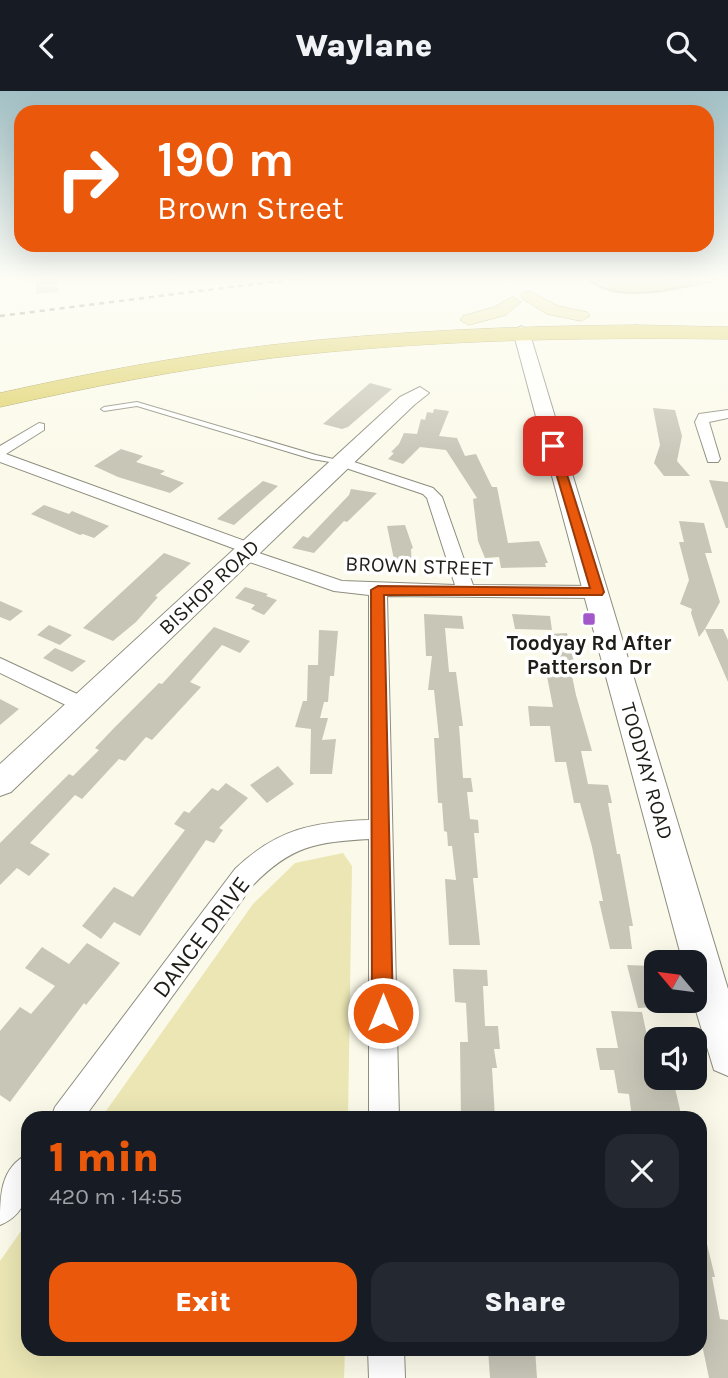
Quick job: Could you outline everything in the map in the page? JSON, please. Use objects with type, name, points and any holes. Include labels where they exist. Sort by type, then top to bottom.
[{"type":"highway","points":[[0,381],[116,358],[260,336]]},
{"type":"highway","points":[[0,400],[100,378],[234,356],[399,336]]},
{"type":"main road","name":"TOODYAY ROAD","points":[[529,336],[546,426],[598,592],[727,1048]]},
{"type":"main road","name":"BISHOP ROAD","points":[[0,783],[407,401],[420,393]]},
{"type":"street","points":[[713,459],[702,422],[704,417],[728,414]]},
{"type":"street","points":[[0,455],[39,427]]},
{"type":"street","name":"BROWN STREET","points":[[0,455],[324,583],[378,590],[598,592]]},
{"type":"street","points":[[342,462],[419,486],[434,498],[466,591]]},
{"type":"street","points":[[378,590],[384,1111]]},
{"type":"street","points":[[0,665],[83,705]]},
{"type":"street","name":"DANCE DRIVE","points":[[71,1111],[244,877],[262,857],[281,844],[302,836],[381,829]]},
{"type":"street","points":[[0,1209],[21,1180]]},
{"type":"street","points":[[386,1356],[387,1378]]},
{"type":"lane","points":[[104,409],[137,404],[315,457],[342,462]]},
{"type":"shaded area","points":[[343,853],[352,866],[348,1111],[106,1111],[253,904],[295,863]]},
{"type":"shaded area","points":[[21,1231],[21,1356],[345,1356],[344,1378],[0,1378],[0,1261]]},
{"type":"building","points":[[370,383],[392,389],[348,427],[342,429],[323,424]]},
{"type":"building","points":[[653,408],[675,410],[682,436],[677,461],[690,476],[664,476],[654,463],[660,445]]},
{"type":"building","points":[[434,409],[449,411],[439,436],[457,438],[465,456],[476,454],[492,487],[497,487],[508,543],[539,541],[548,563],[545,563],[546,567],[501,568],[499,557],[485,558],[478,541],[473,499],[477,498],[446,450],[420,447],[403,464],[388,459],[404,433],[417,434],[421,419],[425,420],[427,412],[433,413]]},
{"type":"building","points":[[121,449],[143,456],[136,462],[165,471],[160,474],[184,483],[170,493],[118,477],[94,466]]},
{"type":"building","points":[[709,480],[728,482],[728,528],[726,528]]},
{"type":"building","points":[[263,481],[278,486],[234,525],[217,519]]},
{"type":"building","points":[[351,489],[377,493],[347,522],[344,521],[314,553],[292,548],[303,536],[308,538],[349,495]]},
{"type":"building","points":[[44,505],[69,514],[72,511],[109,526],[94,538],[80,535],[31,514]]},
{"type":"building","points":[[679,521],[704,523],[712,553],[705,553],[720,602],[699,637],[692,609],[680,604],[689,580],[679,542],[684,542]]},
{"type":"building","points":[[405,525],[413,548],[412,569],[396,569],[387,526]]},
{"type":"building","points":[[164,553],[191,563],[155,596],[158,597],[136,622],[113,641],[83,628]]},
{"type":"building","points":[[245,587],[268,594],[266,596],[277,600],[264,615],[251,609],[255,605],[235,598]]},
{"type":"building","points":[[0,601],[23,611],[10,621],[0,617]]},
{"type":"building","points":[[424,614],[462,616],[464,629],[445,628],[449,672],[456,672],[463,726],[459,726],[463,778],[471,778],[473,792],[467,792],[470,819],[478,820],[479,833],[474,833],[478,878],[473,878],[480,945],[449,945],[445,879],[456,880],[452,846],[448,846],[447,832],[444,831],[442,803],[438,803],[434,738],[439,738],[434,690],[428,690],[432,656],[426,656]]},
{"type":"building","points":[[512,614],[550,616],[552,630],[515,629]]},
{"type":"building","points":[[49,625],[72,635],[60,645],[37,635]]},
{"type":"building","points":[[214,627],[250,641],[240,653],[222,645],[190,682],[201,687],[152,740],[146,737],[125,761],[119,759],[82,799],[75,795],[30,843],[50,854],[29,876],[17,868],[0,885],[0,843],[69,774],[73,776],[99,750],[95,748],[159,683],[162,684]]},
{"type":"building","points":[[705,629],[723,629],[728,640],[728,682]]},
{"type":"building","points":[[319,630],[338,631],[334,676],[330,676],[328,702],[324,702],[320,718],[328,718],[322,740],[336,739],[332,774],[310,774],[311,729],[295,727],[303,701],[307,701],[308,665],[318,665]]},
{"type":"building","points":[[567,633],[574,662],[569,662],[592,751],[581,751],[588,784],[608,785],[612,803],[608,803],[617,854],[620,854],[633,926],[629,926],[632,949],[610,949],[599,901],[603,901],[592,847],[580,803],[574,803],[566,762],[555,762],[550,726],[530,726],[528,706],[553,707],[545,666],[555,666],[549,634]]},
{"type":"building","points":[[55,648],[86,661],[72,672],[43,658]]},
{"type":"building","points":[[0,699],[19,709],[0,725]]},
{"type":"building","points":[[278,766],[294,784],[267,803],[250,785]]},
{"type":"building","points":[[226,783],[248,798],[219,828],[223,830],[214,843],[206,840],[140,936],[114,922],[101,939],[82,926],[114,887],[133,897],[185,830],[174,824],[184,811],[189,813],[212,788],[218,791]]},
{"type":"building","points":[[87,943],[120,963],[86,1005],[84,1003],[10,1102],[0,1095],[0,1031],[20,1007],[31,1014],[55,986],[25,968],[42,947],[69,964]]},
{"type":"building","points":[[627,965],[644,966],[644,1008],[638,1008]]},
{"type":"building","points":[[453,969],[487,970],[488,986],[483,986],[485,1026],[498,1026],[500,1049],[494,1049],[497,1068],[492,1068],[495,1111],[461,1111],[460,1042],[468,1042],[466,1003],[455,1002]]},
{"type":"building","points":[[611,1011],[642,1012],[645,1027],[644,1090],[675,1090],[680,1111],[631,1111],[629,1094],[618,1093],[614,1070],[600,1070],[596,1048],[618,1048]]},
{"type":"building","points":[[707,1244],[715,1277],[712,1277],[720,1319],[728,1320],[728,1378],[709,1378],[704,1356],[707,1356]]},
{"type":"building","points":[[488,1356],[535,1356],[537,1378],[490,1378]]},
{"type":"place","name":"Toodyay Rd After Patterson Dr","points":[[589,619]]},
{"type":"route","points":[[383,1013],[378,590],[598,592],[553,446]]}]
